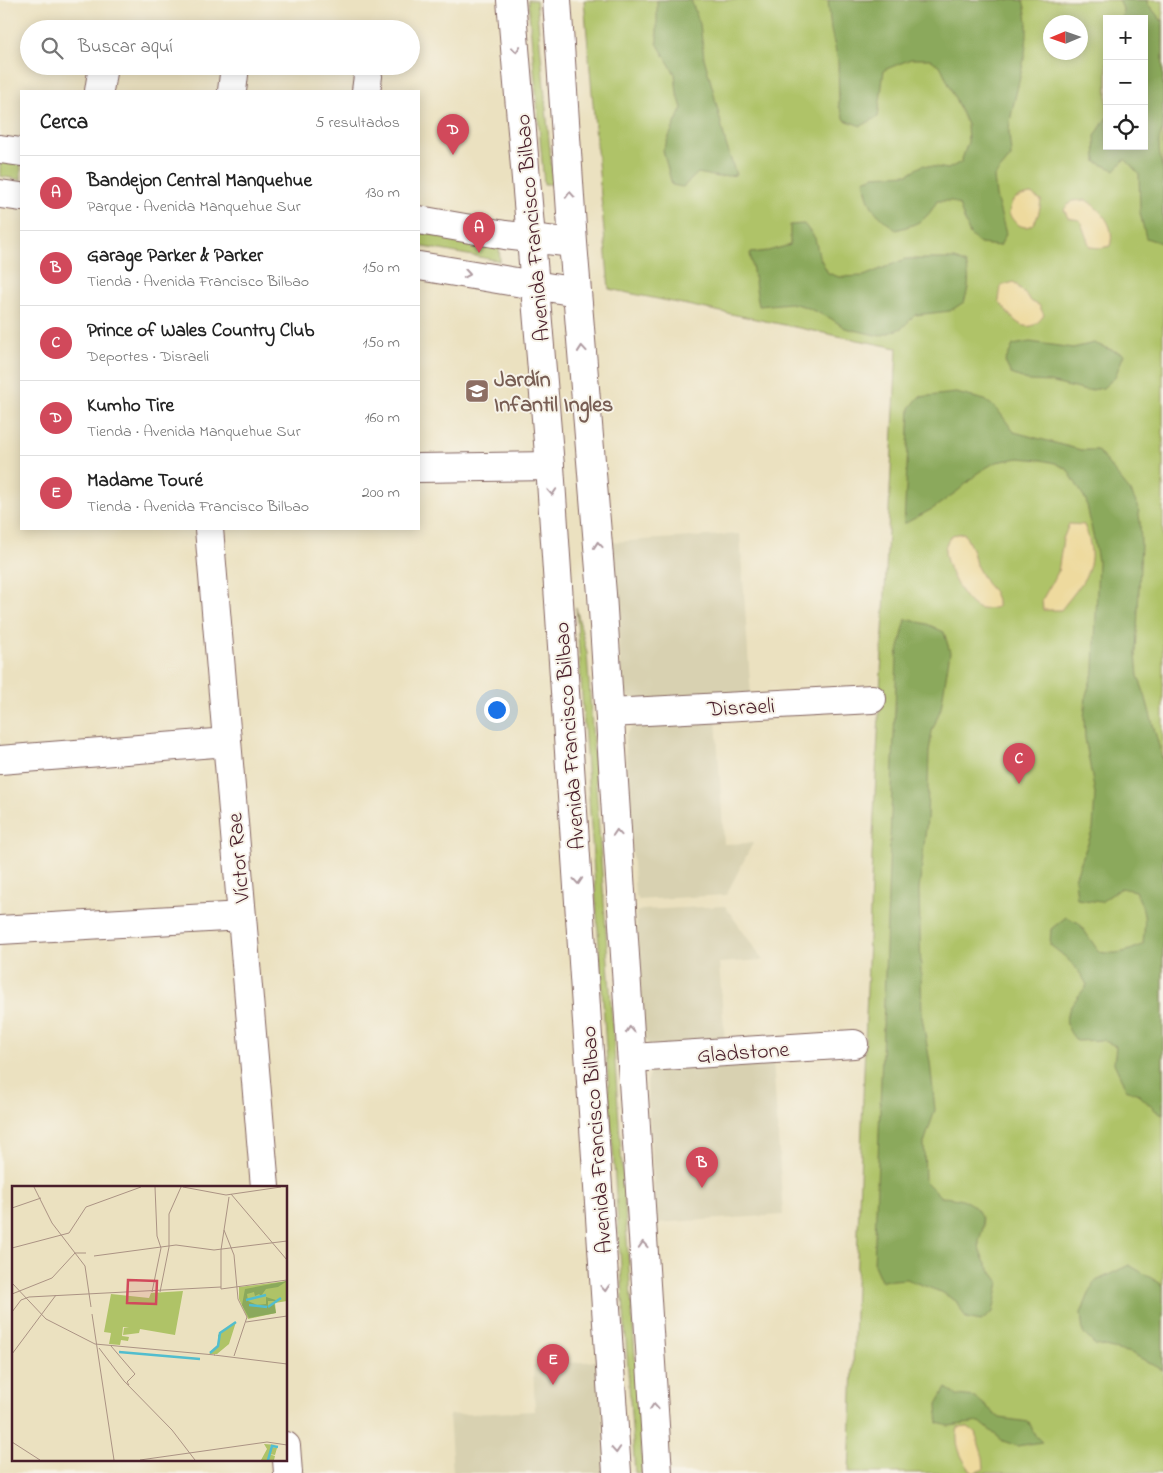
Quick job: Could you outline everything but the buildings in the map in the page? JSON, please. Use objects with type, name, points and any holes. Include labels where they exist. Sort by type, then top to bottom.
[{"type":"main road","name":"Avenida Francisco Bilbao","points":[[511,0],[550,466],[617,1473]]},
{"type":"main road","name":"Avenida Francisco Bilbao","points":[[557,0],[573,244],[602,594],[658,1473]]},
{"type":"main road","points":[[99,90],[102,75]]},
{"type":"main road","points":[[232,90],[234,75]]},
{"type":"main road","points":[[0,149],[20,152]]},
{"type":"main road","points":[[0,194],[20,197]]},
{"type":"main road","points":[[420,220],[573,244]]},
{"type":"main road","points":[[420,266],[577,292]]},
{"type":"main road","points":[[420,468],[550,466]]},
{"type":"main road","name":"Víctor Rae","points":[[210,530],[265,1186]]},
{"type":"main road","name":"Disraeli","points":[[610,713],[872,699]]},
{"type":"main road","points":[[0,760],[227,742]]},
{"type":"main road","points":[[0,930],[242,916]]},
{"type":"main road","name":"Gladstone","points":[[632,1058],[854,1044]]},
{"type":"main road","points":[[287,1460],[288,1473]]},
{"type":"shaded area","points":[[740,534],[751,696],[633,701],[622,686],[612,542]]},
{"type":"shaded area","points":[[716,718],[724,844],[753,843],[726,895],[638,900],[635,895],[626,735],[633,726],[640,723]]},
{"type":"shaded area","points":[[725,906],[763,960],[719,963],[725,1042],[650,1045],[643,1037],[636,913],[641,910]]},
{"type":"shaded area","points":[[773,1059],[783,1215],[656,1223],[647,1083],[650,1072],[654,1069]]},
{"type":"shaded area","points":[[599,1361],[606,1473],[453,1473],[449,1415],[535,1411],[533,1365]]},
{"type":"green space","points":[[528,0],[536,0],[553,184],[544,184]]},
{"type":"green space","points":[[584,0],[1163,0],[1163,1473],[849,1473],[872,856],[897,348],[609,289]]},
{"type":"green space","points":[[657,0],[691,0],[700,24],[704,58],[736,175],[718,177],[698,173],[683,187],[672,185],[663,150],[682,108],[677,93],[675,74],[657,43]]},
{"type":"green space","points":[[828,0],[1023,0],[1027,32],[1026,49],[1009,130],[1011,157],[994,177],[996,196],[1006,234],[1000,246],[980,244],[970,235],[959,205],[952,201],[937,201],[925,218],[910,226],[896,230],[882,219],[874,209],[868,198],[864,180],[874,176],[908,174],[923,165],[948,169],[961,162],[968,142],[967,125],[941,67],[930,59],[911,59],[884,70],[878,117],[861,126],[845,120],[839,106],[838,61],[831,30]]},
{"type":"green space","points":[[1119,0],[1147,0],[1147,3],[1163,20],[1163,130],[1159,144],[1163,170],[1163,253],[1161,243],[1146,238],[1140,213],[1139,174],[1125,159],[1115,170],[1096,162],[1095,136],[1103,123],[1103,150],[1148,150],[1148,15],[1122,15],[1123,9]]},
{"type":"green space","points":[[0,160],[20,163],[20,180],[0,176]]},
{"type":"green space","points":[[804,224],[815,238],[819,256],[828,273],[839,277],[864,276],[905,259],[955,259],[966,264],[968,283],[964,302],[950,311],[915,315],[902,328],[880,336],[845,328],[830,318],[803,306],[790,303],[759,306],[750,253],[768,251],[790,245],[790,225]]},
{"type":"green space","points":[[420,232],[499,246],[500,261],[420,246]]},
{"type":"green space","points":[[1030,342],[1073,348],[1094,343],[1124,354],[1115,377],[1103,388],[1086,391],[1050,382],[1030,381],[1011,374],[1005,362],[1013,345]]},
{"type":"green space","points":[[956,393],[985,400],[997,409],[1014,432],[1081,450],[1097,450],[1131,492],[1138,507],[1141,544],[1136,654],[1138,676],[1163,761],[1163,1114],[1156,1111],[1138,1094],[1126,1089],[1114,1063],[1116,1046],[1102,1040],[1077,1041],[1070,1033],[1067,1025],[1068,1012],[1087,985],[1071,962],[1050,945],[1051,929],[1066,917],[1079,923],[1099,952],[1116,953],[1132,949],[1143,944],[1144,936],[1145,922],[1143,911],[1135,891],[1121,888],[1101,902],[1077,899],[1075,878],[1093,829],[1095,794],[1085,738],[1084,719],[1086,695],[1094,670],[1098,561],[1086,500],[1067,469],[1055,463],[1019,458],[996,462],[979,472],[959,490],[934,508],[904,524],[910,408],[919,397]]},
{"type":"green space","points":[[576,607],[587,653],[643,1473],[635,1473]]},
{"type":"green space","points":[[906,619],[927,624],[944,632],[950,652],[941,708],[932,731],[929,752],[927,819],[919,890],[922,1017],[930,1062],[935,1110],[924,1143],[925,1181],[941,1197],[955,1198],[968,1202],[981,1216],[983,1226],[979,1243],[981,1254],[999,1282],[993,1312],[981,1321],[966,1318],[956,1301],[941,1292],[906,1279],[881,1281],[874,1265],[897,656]]},
{"type":"green space","points":[[1129,1265],[1163,1285],[1163,1370],[1131,1353],[1095,1345],[1083,1333],[1081,1313],[1094,1282]]},
{"type":"green space","points":[[946,1388],[957,1395],[975,1397],[1000,1418],[1029,1422],[1035,1435],[1042,1442],[1017,1446],[1003,1441],[980,1422],[948,1426],[938,1423],[937,1404]]},
{"type":"sand","points":[[1031,194],[1041,200],[1038,216],[1028,227],[1023,227],[1017,224],[1009,214],[1010,209],[1015,199]]},
{"type":"sand","points":[[1086,200],[1106,220],[1111,232],[1110,246],[1101,248],[1090,247],[1080,220],[1068,218],[1064,209],[1072,201]]},
{"type":"sand","points":[[1014,282],[1032,302],[1039,305],[1044,315],[1037,323],[1031,326],[1019,324],[999,301],[1001,286]]},
{"type":"sand","points":[[1069,524],[1084,525],[1089,539],[1091,562],[1083,580],[1061,610],[1043,610],[1042,600],[1058,572],[1063,539]]},
{"type":"sand","points":[[964,533],[973,551],[976,565],[986,583],[994,592],[997,607],[981,609],[968,601],[952,574],[945,547],[952,535]]},
{"type":"sand","points":[[968,1427],[975,1432],[983,1457],[984,1469],[973,1473],[962,1458],[957,1441],[958,1428]]},
{"type":"place","name":"Kumho Tire","points":[[453,155]]},
{"type":"place","name":"Bandejon Central Manquehue","points":[[479,253]]},
{"type":"place","name":"Jardín Infantil Ingles","points":[[477,391]]},
{"type":"place","name":"Prince of Wales Country Club","points":[[1019,784]]},
{"type":"place","name":"Garage Parker & Parker","points":[[702,1188]]},
{"type":"place","name":"Madame Touré","points":[[553,1385]]}]
